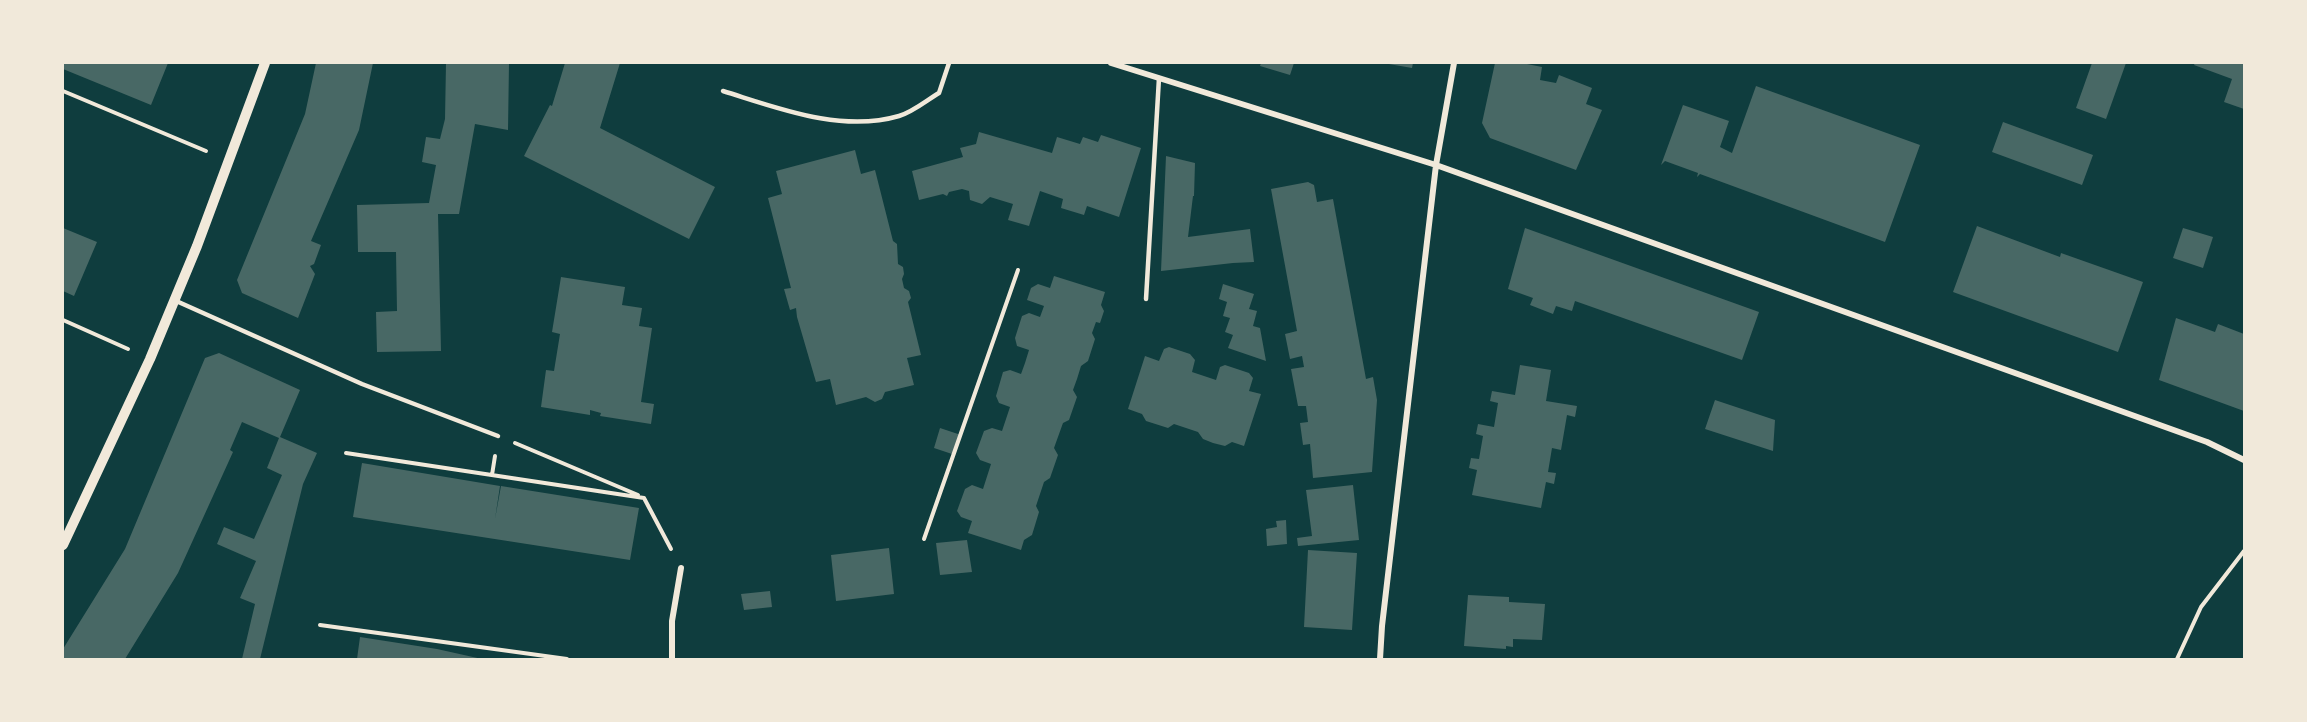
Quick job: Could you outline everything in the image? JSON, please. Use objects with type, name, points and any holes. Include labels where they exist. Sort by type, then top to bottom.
[{"type":"street","points":[[63,545],[150,359],[197,246],[227,160],[255,94],[265,63]]},
{"type":"street","points":[[1111,63],[1436,165],[2207,442],[2244,460]]},
{"type":"street","points":[[1380,659],[1436,165],[1454,63]]},
{"type":"street","points":[[672,659],[672,621],[681,568]]},
{"type":"lane","points":[[723,91],[808,117],[858,122],[900,116],[939,93],[949,63]]},
{"type":"lane","points":[[1146,298],[1159,78]]},
{"type":"lane","points":[[174,300],[362,384],[498,436]]},
{"type":"path","points":[[63,91],[227,160]]},
{"type":"path","points":[[924,539],[1018,270]]},
{"type":"path","points":[[63,320],[150,359]]},
{"type":"path","points":[[492,475],[498,436],[644,498],[681,568]]},
{"type":"path","points":[[346,453],[644,498]]},
{"type":"path","points":[[2177,659],[2201,607],[2244,551]]},
{"type":"path","points":[[320,625],[567,659]]},
{"type":"building","points":[[63,63],[168,63],[151,105],[63,69]]},
{"type":"building","points":[[316,63],[373,63],[359,130],[311,241],[321,245],[314,264],[310,266],[315,274],[298,318],[242,293],[237,280],[305,114]]},
{"type":"building","points":[[446,63],[509,63],[508,130],[475,124],[459,214],[438,214],[441,351],[377,352],[376,312],[397,311],[396,252],[358,252],[357,205],[429,203],[436,165],[422,162],[426,137],[440,139],[445,119]]},
{"type":"building","points":[[565,63],[620,63],[600,128],[715,187],[689,239],[524,156],[550,105],[552,106]]},
{"type":"building","points":[[1261,63],[1294,63],[1290,75],[1260,66]]},
{"type":"building","points":[[1383,63],[1413,63],[1412,68]]},
{"type":"building","points":[[1495,63],[1522,63],[1542,67],[1540,80],[1556,83],[1559,75],[1592,88],[1586,104],[1602,110],[1576,170],[1490,138],[1482,123]]},
{"type":"building","points":[[2092,63],[2126,63],[2106,119],[2076,108]]},
{"type":"building","points":[[2195,63],[2244,63],[2244,109],[2224,102],[2232,79],[2194,65]]},
{"type":"building","points":[[1756,86],[1920,145],[1885,242],[1700,174],[1697,177],[1698,173],[1665,161],[1661,165],[1683,105],[1729,121],[1720,147],[1732,153]]},
{"type":"building","points":[[2003,122],[2093,155],[2082,185],[1992,152]]},
{"type":"building","points":[[979,132],[1052,153],[1057,137],[1080,144],[1083,137],[1098,142],[1101,135],[1141,148],[1119,217],[1087,206],[1084,215],[1061,208],[1063,199],[1040,191],[1029,226],[1008,220],[1013,204],[990,197],[982,204],[970,200],[969,191],[962,189],[949,192],[947,196],[943,194],[919,200],[912,171],[963,157],[960,148],[976,144]]},
{"type":"building","points":[[855,150],[861,174],[875,170],[893,241],[897,244],[898,264],[903,267],[904,288],[909,291],[911,298],[908,302],[921,355],[907,358],[914,385],[885,392],[882,399],[875,402],[866,397],[836,405],[830,379],[816,382],[796,308],[790,310],[784,289],[791,288],[768,198],[782,194],[776,171]]},
{"type":"building","points":[[1166,156],[1195,163],[1194,196],[1188,237],[1250,229],[1254,262],[1161,271]]},
{"type":"building","points":[[1308,182],[1314,185],[1317,202],[1333,199],[1366,379],[1373,377],[1377,400],[1372,472],[1313,478],[1310,444],[1303,445],[1300,423],[1308,422],[1306,406],[1298,406],[1291,369],[1304,367],[1302,356],[1290,359],[1285,334],[1297,331],[1271,189]]},
{"type":"building","points":[[1977,226],[2060,257],[2061,253],[2143,282],[2118,352],[1953,292]]},
{"type":"building","points":[[63,228],[97,242],[74,296],[63,291]]},
{"type":"building","points":[[1525,228],[1759,312],[1742,360],[1575,301],[1572,311],[1556,306],[1553,314],[1530,305],[1533,298],[1508,289]]},
{"type":"building","points":[[2183,228],[2213,237],[2203,268],[2173,258]]},
{"type":"building","points":[[1054,276],[1105,292],[1101,305],[1104,311],[1100,323],[1096,322],[1092,333],[1095,339],[1088,361],[1081,366],[1073,390],[1077,397],[1069,420],[1063,423],[1054,448],[1058,455],[1050,478],[1044,482],[1036,506],[1039,512],[1032,535],[1024,540],[1021,550],[968,533],[972,521],[961,517],[957,511],[965,489],[972,485],[983,489],[991,464],[980,460],[976,453],[984,431],[992,428],[1002,431],[1010,407],[999,403],[996,396],[1003,372],[1010,370],[1021,374],[1025,363],[1029,350],[1017,346],[1015,338],[1022,316],[1029,313],[1040,317],[1044,306],[1027,300],[1031,288],[1038,284],[1050,288]]},
{"type":"building","points":[[561,277],[625,287],[622,305],[642,308],[639,326],[652,328],[641,402],[654,404],[651,424],[600,416],[601,413],[590,410],[590,415],[541,407],[546,370],[554,371],[560,334],[552,332]]},
{"type":"building","points":[[1223,284],[1254,294],[1249,309],[1257,311],[1253,326],[1260,328],[1266,361],[1228,348],[1233,335],[1225,332],[1230,318],[1223,316],[1227,302],[1219,299]]},
{"type":"building","points":[[2176,318],[2215,332],[2218,324],[2244,334],[2244,411],[2159,380]]},
{"type":"building","points":[[1169,347],[1190,354],[1195,360],[1192,372],[1216,380],[1220,367],[1225,365],[1249,373],[1253,378],[1249,391],[1261,394],[1244,446],[1232,442],[1225,446],[1213,443],[1203,439],[1198,432],[1174,424],[1168,428],[1146,421],[1142,414],[1128,409],[1145,356],[1159,361],[1164,349]]},
{"type":"building","points":[[219,353],[300,390],[280,437],[317,453],[303,484],[260,659],[242,659],[255,604],[240,598],[256,561],[217,544],[224,527],[254,539],[282,475],[267,468],[279,438],[242,422],[230,450],[233,452],[178,573],[125,659],[63,659],[63,649],[125,549],[205,358]]},
{"type":"building","points":[[1520,365],[1551,370],[1546,401],[1577,406],[1575,417],[1567,415],[1561,450],[1552,448],[1548,472],[1556,473],[1554,484],[1546,482],[1541,508],[1472,495],[1477,470],[1469,468],[1471,458],[1479,459],[1483,436],[1476,434],[1478,424],[1494,427],[1498,403],[1490,401],[1492,391],[1515,395]]},
{"type":"building","points":[[1715,400],[1775,420],[1773,451],[1705,429]]},
{"type":"building","points":[[940,428],[961,435],[955,455],[934,448]]},
{"type":"building","points":[[362,463],[500,486],[495,519],[501,486],[639,508],[630,560],[353,517]]},
{"type":"building","points":[[1353,485],[1359,540],[1298,546],[1297,538],[1312,536],[1306,490]]},
{"type":"building","points":[[1286,520],[1287,544],[1267,546],[1266,529],[1277,527],[1276,521]]},
{"type":"building","points":[[967,540],[972,572],[940,575],[936,543]]},
{"type":"building","points":[[889,548],[894,594],[836,601],[831,555]]},
{"type":"building","points":[[1308,550],[1357,553],[1352,630],[1304,627]]},
{"type":"building","points":[[770,591],[772,607],[744,610],[741,594]]},
{"type":"building","points":[[1468,595],[1509,597],[1509,602],[1545,604],[1542,640],[1513,639],[1513,647],[1506,646],[1506,649],[1464,646]]},
{"type":"building","points":[[360,637],[437,649],[482,659],[357,659]]}]
